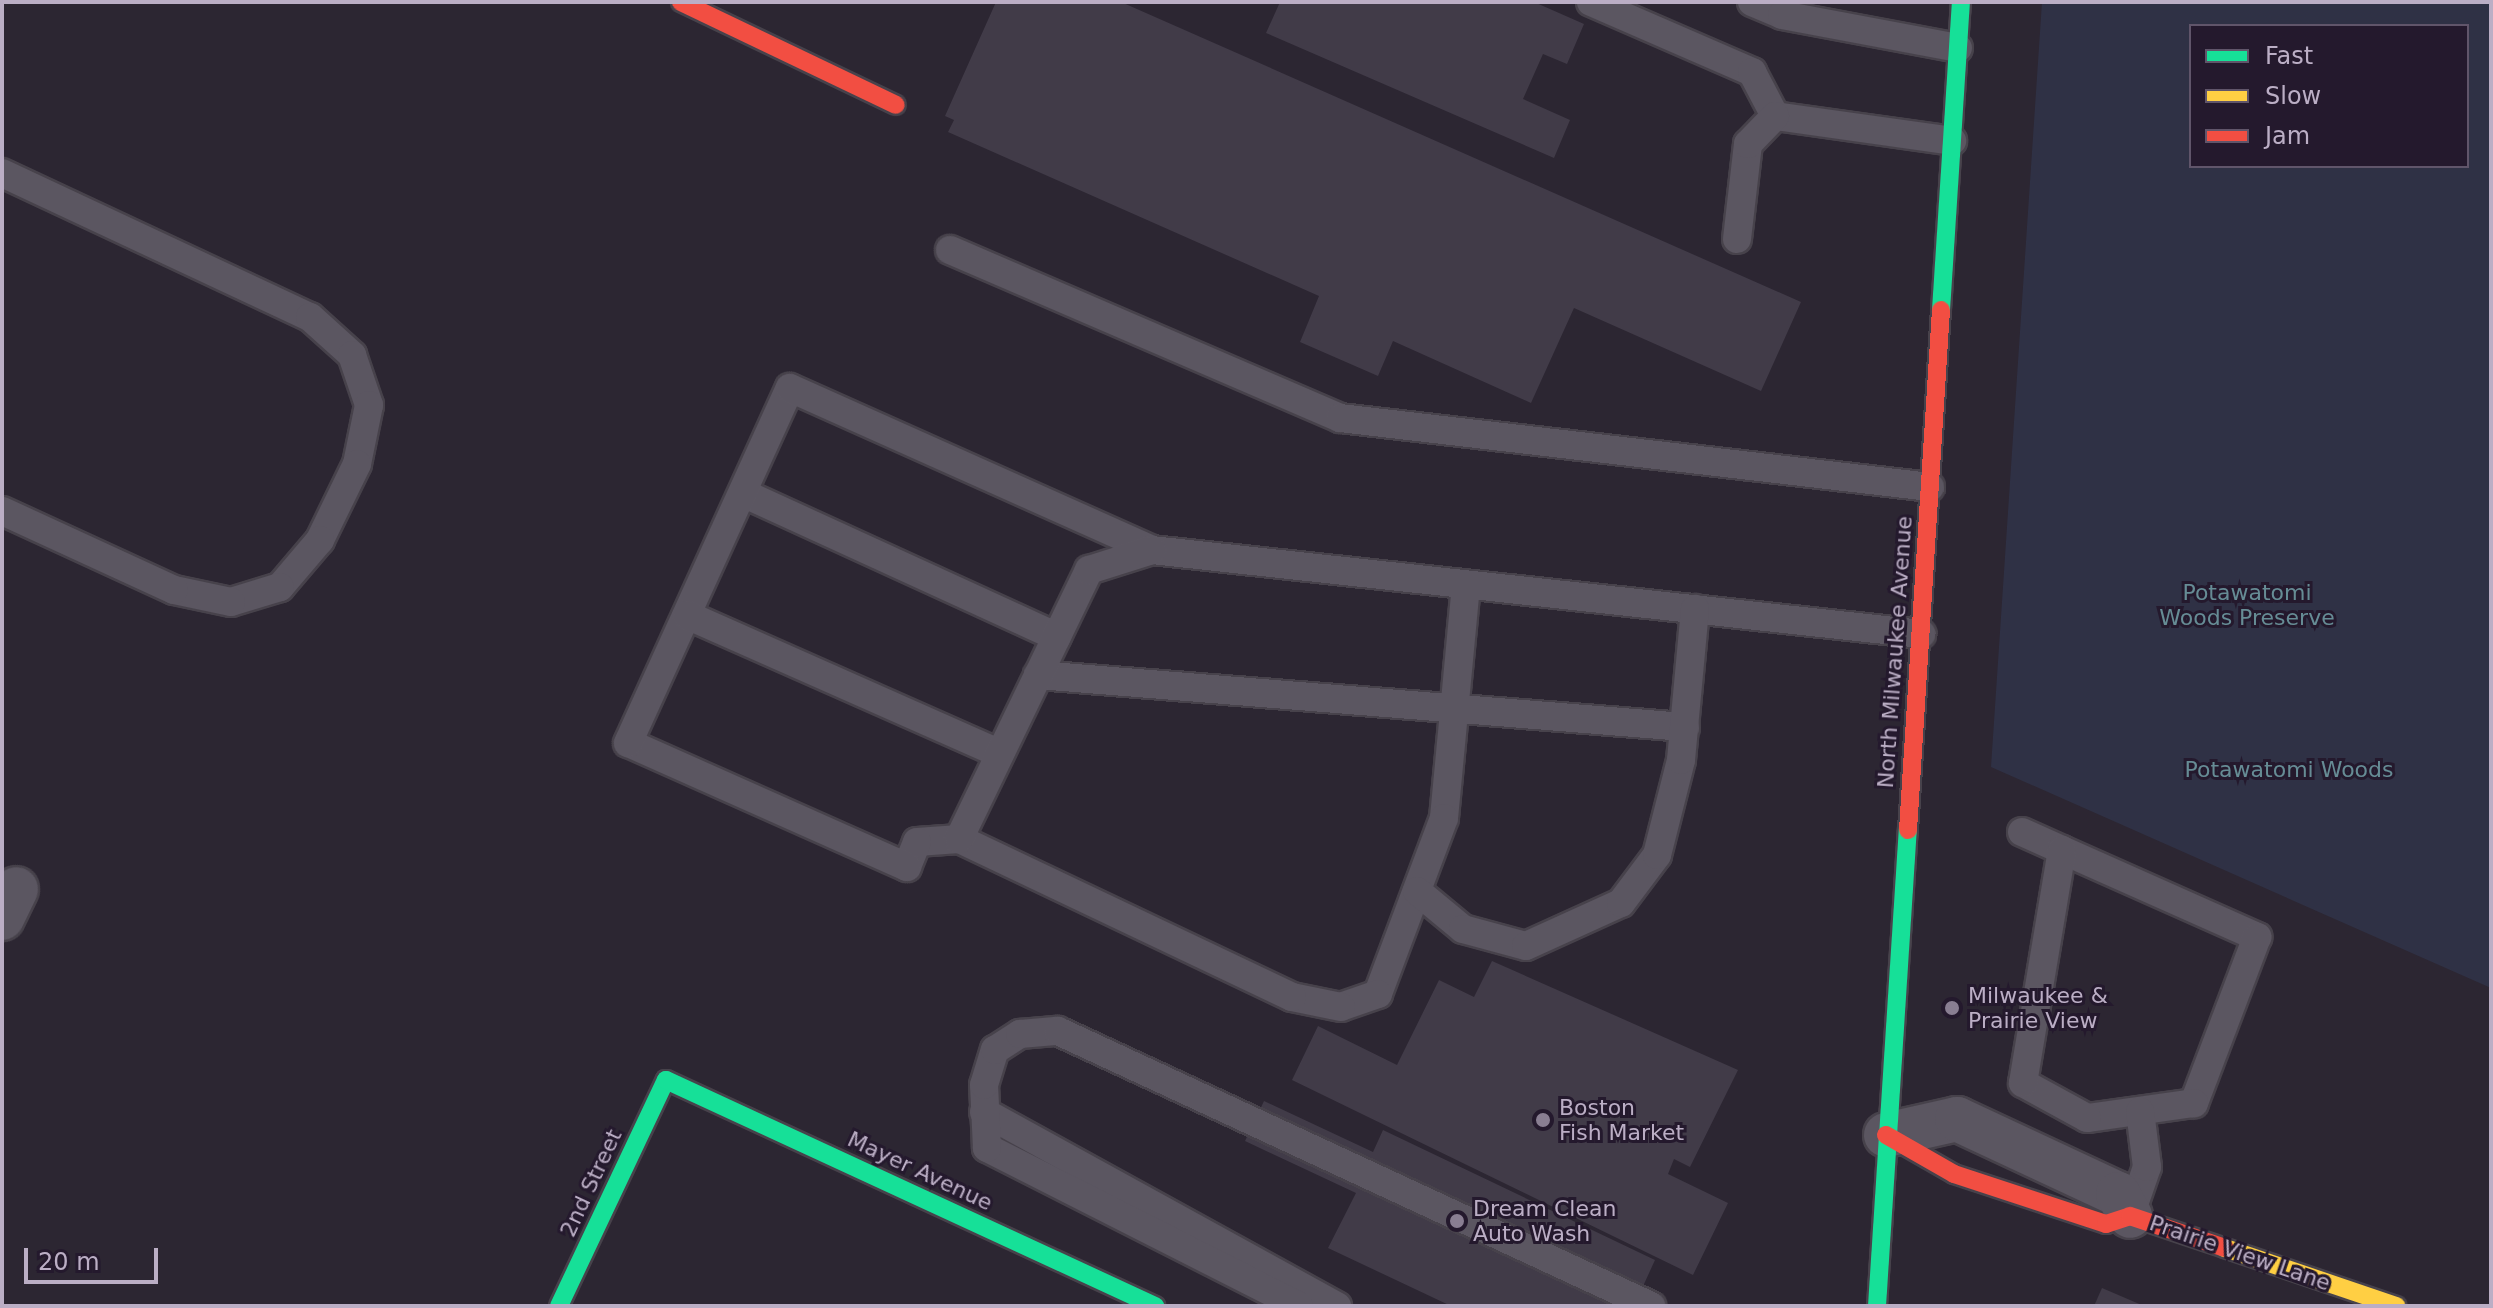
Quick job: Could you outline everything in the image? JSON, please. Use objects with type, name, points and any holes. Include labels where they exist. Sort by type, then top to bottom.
[{"type":"main road","points":[[681,2],[725,12],[896,105]]},
{"type":"main road","name":"North Milwaukee Avenue","points":[[1877,1306],[1961,2]]},
{"type":"main road","name":"2nd Street","points":[[559,1306],[666,1080]]},
{"type":"main road","name":"Mayer Avenue","points":[[666,1080],[1155,1306]]},
{"type":"main road","name":"Prairie View Lane","points":[[2130,1216],[2396,1306]]},
{"type":"street","name":"Prairie View Lane","points":[[1886,1135],[1957,1119],[2118,1194],[2130,1216]]},
{"type":"lane","points":[[1591,2],[1752,72],[1775,116]]},
{"type":"lane","points":[[1752,2],[1782,15],[1958,48]]},
{"type":"lane","points":[[1775,116],[1952,141]]},
{"type":"lane","points":[[1737,239],[1748,144],[1775,116]]},
{"type":"lane","points":[[2,173],[310,317],[352,355],[369,405],[357,464],[320,540],[280,587],[231,602],[174,590],[2,511]]},
{"type":"lane","points":[[950,250],[1340,418],[1930,487]]},
{"type":"lane","points":[[1466,585],[1444,818],[1378,994],[1341,1007],[1292,997],[959,839],[917,842],[907,867],[628,743],[790,388],[1152,550],[1921,634]]},
{"type":"lane","points":[[743,493],[1057,637]]},
{"type":"lane","points":[[959,839],[1089,570],[1152,550]]},
{"type":"lane","points":[[1417,891],[1463,929],[1526,946],[1621,903],[1657,855],[1685,727],[1695,609]]},
{"type":"lane","points":[[687,615],[1000,754]]},
{"type":"lane","points":[[1038,675],[1454,705],[1685,727]]},
{"type":"lane","points":[[2022,832],[2257,937],[2194,1103],[2087,1118],[2023,1083],[2062,850]]},
{"type":"lane","points":[[1299,1306],[987,1148],[984,1112],[995,1050],[1020,1034],[1058,1031],[1651,1306]]},
{"type":"lane","points":[[2130,1216],[2147,1167],[2140,1111]]},
{"type":"lane","points":[[984,1112],[1337,1306]]},
{"type":"green space","name":"Potawatomi Woods Preserve","points":[[2042,2],[2491,2],[2491,988],[1991,767]]},
{"type":"building","points":[[996,2],[1121,2],[1801,302],[1761,391],[1574,308],[1531,403],[1393,341],[1378,376],[1300,342],[1319,296],[948,132],[954,120],[945,116]]},
{"type":"building","points":[[1280,2],[1534,2],[1584,24],[1567,64],[1543,54],[1523,99],[1570,120],[1554,158],[1266,33]]},
{"type":"building","name":"Boston Fish Market","points":[[1492,961],[1738,1070],[1690,1167],[1674,1159],[1668,1174],[1728,1203],[1693,1275],[1292,1080],[1318,1026],[1397,1065],[1439,980],[1474,997]]},
{"type":"building","name":"Dream Clean Auto Wash","points":[[1264,1101],[1373,1152],[1383,1130],[1655,1260],[1634,1306],[1451,1306],[1328,1248],[1356,1193],[1245,1141]]},
{"type":"building","points":[[2102,1288],[2144,1306],[2094,1306]]},
{"type":"traffic: fast","points":[[1941,310],[1961,2]]},
{"type":"traffic: fast","points":[[1877,1306],[1908,830]]},
{"type":"traffic: fast","points":[[559,1306],[666,1080],[1155,1306]]},
{"type":"traffic: slow","points":[[2225,1248],[2396,1306]]},
{"type":"traffic: jam","points":[[681,2],[896,105]]},
{"type":"traffic: jam","points":[[1908,830],[1941,310]]},
{"type":"traffic: jam","points":[[1886,1135],[1954,1174],[2106,1224],[2130,1216],[2225,1248]]},
{"type":"place","name":"Milwaukee & Prairie View","points":[[1952,1008]]},
{"type":"place","name":"Boston Fish Market","points":[[1543,1120]]},
{"type":"place","name":"Dream Clean Auto Wash","points":[[1457,1221]]},
{"type":"park label","name":"Potawatomi Woods","points":[[2289,770]]}]
